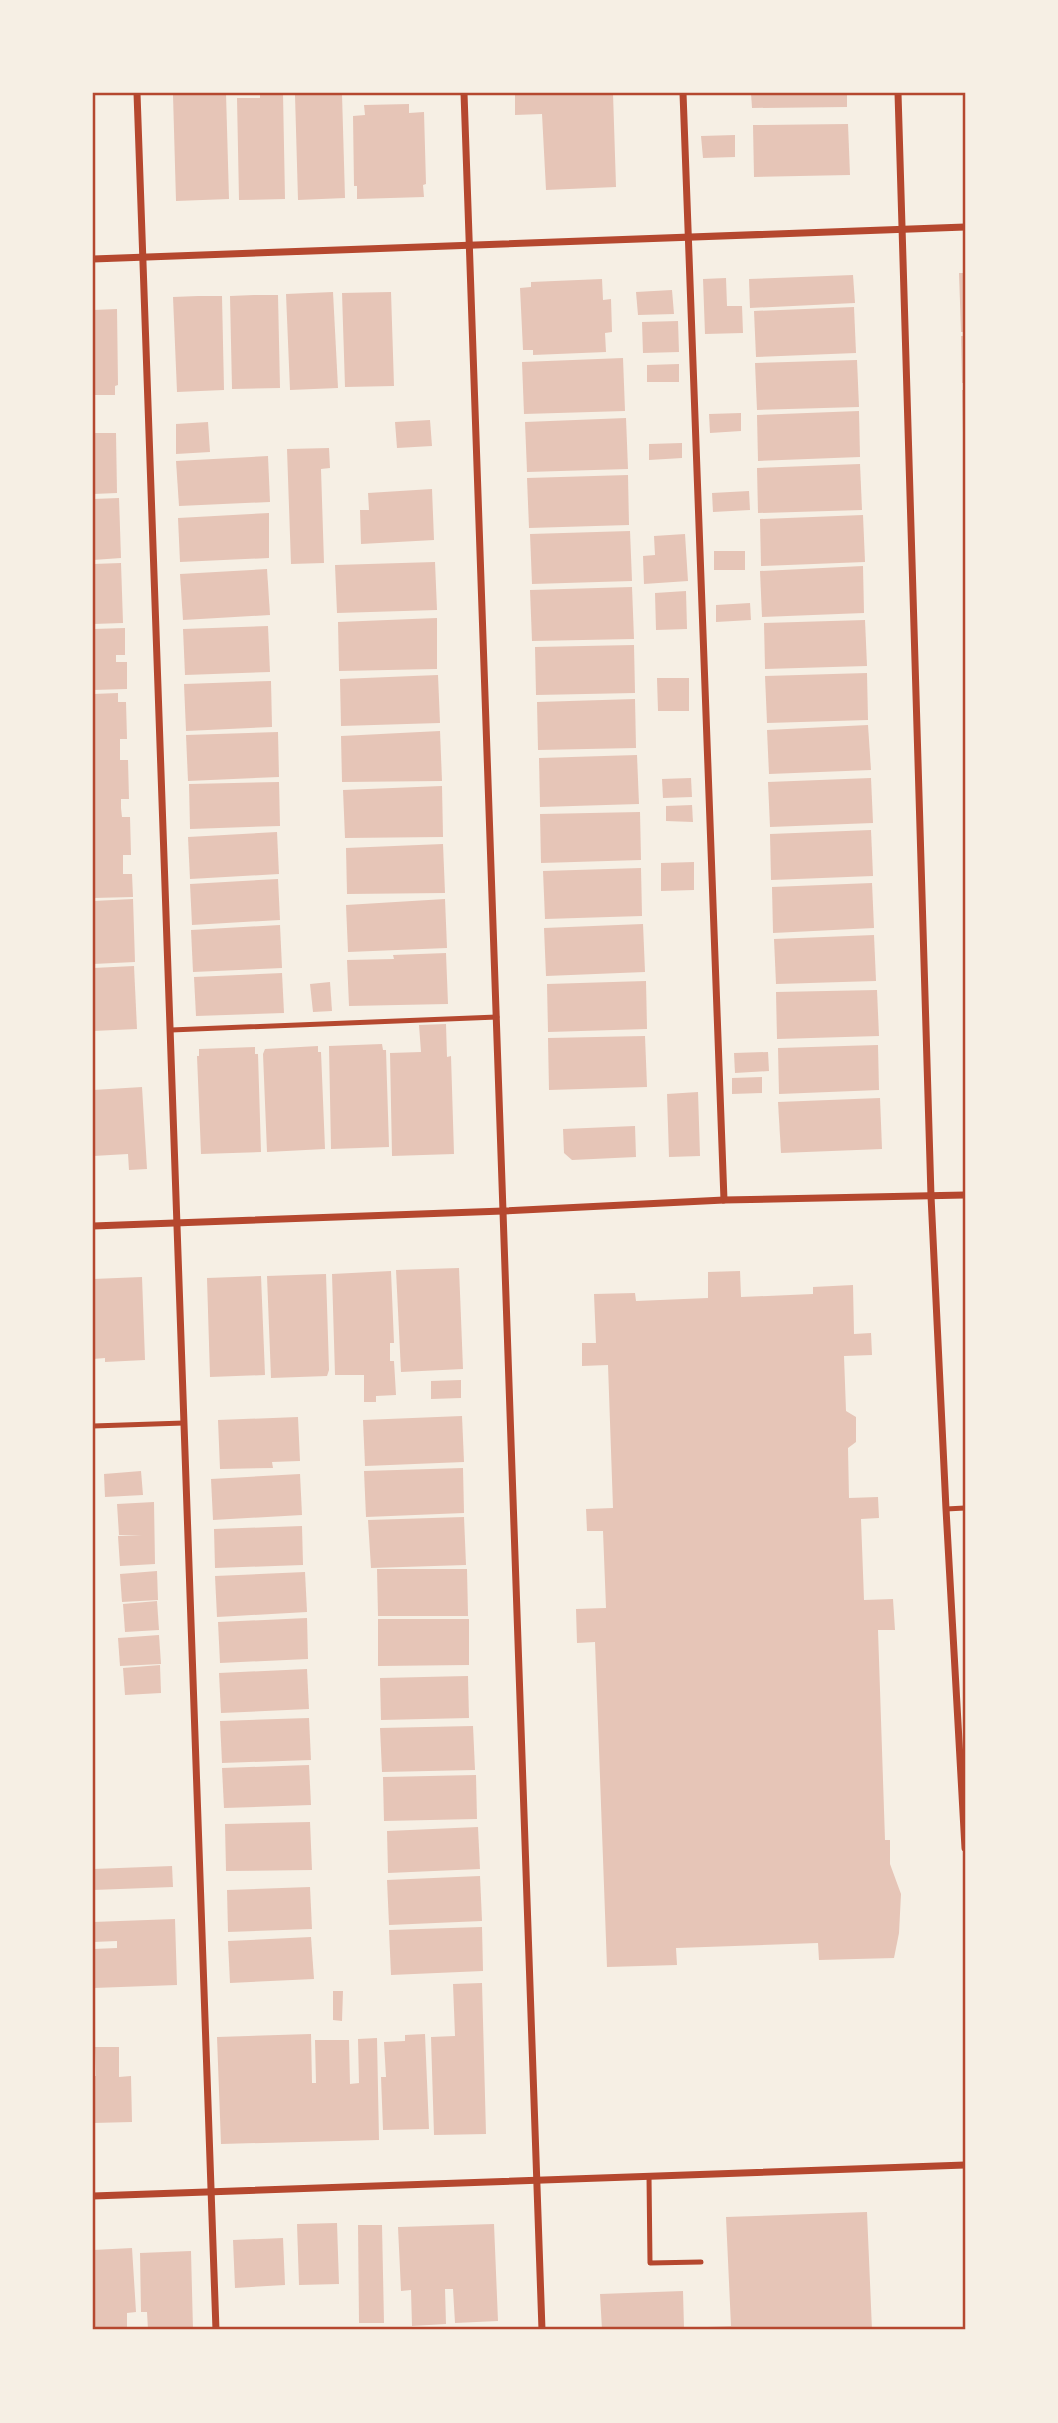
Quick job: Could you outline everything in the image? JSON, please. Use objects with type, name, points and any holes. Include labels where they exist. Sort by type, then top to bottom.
[{"type":"street","points":[[137,93],[172,1030],[215,2330]]},
{"type":"street","points":[[464,93],[542,2330]]},
{"type":"street","points":[[683,93],[724,1200]]},
{"type":"street","points":[[898,93],[931,1196],[965,1848]]},
{"type":"street","points":[[93,259],[965,227]]},
{"type":"street","points":[[93,1226],[724,1200],[965,1195]]},
{"type":"street","points":[[93,2196],[965,2165]]},
{"type":"lane","points":[[172,1030],[497,1017]]},
{"type":"lane","points":[[93,1426],[184,1423]]},
{"type":"lane","points":[[946,1509],[965,1508]]},
{"type":"lane","points":[[649,2176],[650,2263],[701,2263]]},
{"type":"building","points":[[226,93],[229,199],[176,201],[173,95]]},
{"type":"building","points":[[260,93],[283,93],[285,199],[239,200],[237,98],[260,98]]},
{"type":"building","points":[[515,93],[613,93],[616,187],[546,190],[542,114],[515,115]]},
{"type":"building","points":[[751,93],[847,93],[847,107],[752,108]]},
{"type":"building","points":[[342,94],[345,198],[298,200],[295,95]]},
{"type":"building","points":[[409,104],[409,113],[424,112],[424,197],[357,199],[357,186],[354,186],[353,116],[365,115],[364,105]]},
{"type":"building","points":[[848,124],[850,175],[754,177],[753,125]]},
{"type":"building","points":[[735,135],[735,157],[703,158],[701,136]]},
{"type":"building","points":[[959,273],[965,273],[965,332],[961,332]]},
{"type":"building","points":[[853,275],[855,303],[750,308],[749,279]]},
{"type":"building","points":[[726,278],[727,306],[742,306],[743,333],[705,334],[703,279]]},
{"type":"building","points":[[602,279],[603,300],[611,299],[612,332],[605,333],[606,352],[533,355],[533,350],[523,350],[520,288],[531,287],[531,282]]},
{"type":"building","points":[[672,290],[674,314],[638,315],[636,292]]},
{"type":"building","points":[[333,292],[338,388],[290,390],[286,294]]},
{"type":"building","points":[[391,292],[394,386],[345,387],[342,293]]},
{"type":"building","points":[[278,295],[280,388],[232,389],[230,296]]},
{"type":"building","points":[[222,296],[224,390],[177,392],[173,297]]},
{"type":"building","points":[[854,307],[856,353],[756,357],[754,311]]},
{"type":"building","points":[[117,309],[118,385],[115,386],[115,395],[93,395],[93,310]]},
{"type":"building","points":[[678,321],[679,352],[643,353],[642,322]]},
{"type":"building","points":[[961,336],[965,336],[965,383],[962,383]]},
{"type":"building","points":[[623,358],[625,411],[524,414],[522,362]]},
{"type":"building","points":[[857,360],[859,407],[757,410],[755,363]]},
{"type":"building","points":[[679,364],[679,382],[647,382],[647,365]]},
{"type":"building","points":[[962,390],[965,390],[965,433],[963,433]]},
{"type":"building","points":[[859,411],[860,457],[758,461],[757,415]]},
{"type":"building","points":[[741,413],[741,431],[710,433],[709,414]]},
{"type":"building","points":[[626,418],[628,469],[527,472],[525,422]]},
{"type":"building","points":[[430,420],[432,446],[397,448],[395,422]]},
{"type":"building","points":[[208,422],[210,452],[176,454],[176,424]]},
{"type":"building","points":[[93,433],[116,433],[117,493],[93,494]]},
{"type":"building","points":[[682,443],[682,458],[649,460],[649,444]]},
{"type":"building","points":[[329,448],[330,468],[321,469],[324,563],[291,564],[287,449]]},
{"type":"building","points":[[268,456],[270,502],[179,506],[176,461]]},
{"type":"building","points":[[860,464],[862,510],[758,513],[757,468]]},
{"type":"building","points":[[628,475],[629,525],[529,528],[527,478]]},
{"type":"building","points":[[432,489],[434,540],[361,544],[360,510],[369,510],[368,493]]},
{"type":"building","points":[[749,491],[750,510],[713,512],[712,493]]},
{"type":"building","points":[[119,498],[121,558],[93,560],[93,499]]},
{"type":"building","points":[[269,513],[269,558],[180,562],[178,518]]},
{"type":"building","points":[[863,515],[865,562],[761,566],[760,519]]},
{"type":"building","points":[[630,531],[632,581],[532,584],[530,534]]},
{"type":"building","points":[[685,534],[688,581],[644,584],[643,556],[655,555],[654,536]]},
{"type":"building","points":[[714,551],[745,551],[745,570],[714,570]]},
{"type":"building","points":[[435,562],[437,610],[337,613],[335,565]]},
{"type":"building","points":[[121,563],[123,623],[93,624],[93,564]]},
{"type":"building","points":[[863,566],[864,613],[762,617],[760,571]]},
{"type":"building","points":[[267,569],[270,615],[183,620],[180,574]]},
{"type":"building","points":[[632,587],[634,639],[532,641],[530,590]]},
{"type":"building","points":[[686,591],[687,629],[656,630],[655,593]]},
{"type":"building","points":[[750,603],[751,620],[716,622],[716,605]]},
{"type":"building","points":[[437,618],[437,669],[339,671],[338,622]]},
{"type":"building","points":[[865,620],[867,666],[765,669],[764,623]]},
{"type":"building","points":[[268,626],[270,672],[185,675],[183,629]]},
{"type":"building","points":[[125,628],[125,655],[116,655],[116,662],[127,662],[127,689],[93,690],[93,629]]},
{"type":"building","points":[[634,645],[635,693],[536,695],[535,647]]},
{"type":"building","points":[[867,673],[868,720],[767,723],[765,676]]},
{"type":"building","points":[[438,675],[440,723],[341,726],[340,679]]},
{"type":"building","points":[[657,678],[689,678],[689,711],[658,711]]},
{"type":"building","points":[[271,681],[272,727],[186,731],[184,684]]},
{"type":"building","points":[[118,693],[118,702],[126,702],[127,739],[120,739],[120,760],[128,760],[129,799],[121,799],[121,808],[122,817],[130,817],[131,855],[123,855],[123,874],[132,874],[133,897],[93,898],[93,694]]},
{"type":"building","points":[[635,699],[636,748],[538,750],[537,702]]},
{"type":"building","points":[[868,725],[871,770],[769,774],[767,730]]},
{"type":"building","points":[[440,731],[442,781],[342,782],[341,736]]},
{"type":"building","points":[[278,732],[279,777],[188,781],[186,735]]},
{"type":"building","points":[[637,755],[639,804],[540,807],[539,758]]},
{"type":"building","points":[[691,778],[692,797],[663,798],[662,779]]},
{"type":"building","points":[[871,778],[873,823],[770,827],[768,782]]},
{"type":"building","points":[[279,782],[280,826],[190,829],[189,784]]},
{"type":"building","points":[[442,786],[443,837],[345,838],[343,790]]},
{"type":"building","points":[[692,805],[693,822],[666,821],[666,806]]},
{"type":"building","points":[[640,812],[641,860],[541,863],[540,814]]},
{"type":"building","points":[[871,830],[873,876],[771,880],[770,834]]},
{"type":"building","points":[[277,832],[279,874],[190,879],[188,837]]},
{"type":"building","points":[[443,844],[445,893],[347,894],[346,848]]},
{"type":"building","points":[[694,862],[694,890],[661,891],[661,863]]},
{"type":"building","points":[[641,868],[642,916],[545,919],[543,871]]},
{"type":"building","points":[[278,879],[280,920],[192,925],[190,884]]},
{"type":"building","points":[[872,883],[874,928],[773,933],[772,887]]},
{"type":"building","points":[[133,899],[135,962],[93,964],[93,901]]},
{"type":"building","points":[[445,899],[447,948],[348,952],[346,905]]},
{"type":"building","points":[[643,924],[645,972],[546,976],[544,928]]},
{"type":"building","points":[[280,925],[282,968],[193,972],[191,930]]},
{"type":"building","points":[[874,935],[876,981],[776,984],[774,939]]},
{"type":"building","points":[[446,953],[448,1004],[349,1006],[347,960],[394,959],[393,955]]},
{"type":"building","points":[[134,966],[137,1029],[93,1031],[93,968]]},
{"type":"building","points":[[282,973],[284,1013],[196,1016],[194,977]]},
{"type":"building","points":[[646,981],[647,1029],[548,1032],[547,984]]},
{"type":"building","points":[[330,982],[332,1011],[313,1012],[310,984]]},
{"type":"building","points":[[877,990],[879,1036],[777,1039],[776,992]]},
{"type":"building","points":[[446,1024],[447,1057],[451,1056],[454,1154],[392,1156],[390,1053],[421,1052],[419,1025]]},
{"type":"building","points":[[645,1036],[647,1087],[549,1090],[548,1038]]},
{"type":"building","points":[[382,1044],[383,1050],[386,1050],[389,1147],[331,1149],[329,1046]]},
{"type":"building","points":[[878,1045],[879,1090],[779,1094],[778,1048]]},
{"type":"building","points":[[318,1046],[318,1052],[321,1052],[325,1149],[267,1152],[265,1049]]},
{"type":"building","points":[[255,1047],[255,1054],[258,1054],[261,1152],[201,1154],[197,1056],[199,1049]]},
{"type":"building","points":[[768,1052],[769,1071],[735,1073],[734,1053]]},
{"type":"building","points":[[762,1077],[762,1093],[732,1094],[732,1078]]},
{"type":"building","points":[[142,1087],[147,1169],[129,1170],[128,1154],[93,1156],[93,1090]]},
{"type":"building","points":[[698,1092],[700,1156],[669,1157],[667,1094]]},
{"type":"building","points":[[880,1098],[882,1149],[781,1153],[778,1102]]},
{"type":"building","points":[[635,1126],[636,1157],[572,1160],[564,1153],[563,1129]]},
{"type":"building","points":[[459,1268],[463,1369],[401,1372],[396,1270]]},
{"type":"building","points":[[391,1271],[394,1343],[390,1343],[390,1361],[394,1361],[396,1395],[376,1396],[376,1402],[364,1402],[364,1375],[335,1375],[332,1274]]},
{"type":"building","points":[[740,1271],[741,1297],[813,1294],[813,1287],[853,1285],[854,1334],[871,1333],[872,1355],[844,1356],[846,1411],[856,1417],[856,1442],[848,1448],[849,1498],[878,1497],[879,1518],[861,1519],[864,1600],[893,1599],[895,1630],[878,1630],[885,1840],[890,1840],[890,1864],[901,1894],[899,1933],[894,1958],[819,1960],[818,1943],[676,1948],[677,1965],[607,1967],[595,1642],[577,1643],[576,1609],[606,1608],[603,1531],[587,1531],[586,1509],[613,1508],[608,1365],[582,1366],[582,1343],[596,1343],[594,1294],[635,1293],[636,1301],[708,1298],[708,1272]]},
{"type":"building","points":[[326,1274],[327,1376],[271,1378],[267,1276]]},
{"type":"building","points":[[261,1276],[265,1375],[210,1377],[207,1278]]},
{"type":"building","points":[[142,1277],[145,1360],[105,1362],[105,1358],[93,1359],[93,1279]]},
{"type":"building","points":[[461,1380],[461,1398],[431,1399],[431,1381]]},
{"type":"building","points":[[462,1416],[464,1462],[365,1466],[363,1420]]},
{"type":"building","points":[[298,1417],[300,1461],[272,1462],[273,1468],[220,1469],[218,1420]]},
{"type":"building","points":[[463,1468],[464,1513],[366,1517],[364,1471]]},
{"type":"building","points":[[141,1471],[143,1495],[105,1497],[104,1474]]},
{"type":"building","points":[[300,1474],[302,1515],[213,1520],[211,1479]]},
{"type":"building","points":[[154,1502],[155,1564],[120,1566],[118,1536],[142,1535],[119,1535],[117,1504]]},
{"type":"building","points":[[464,1517],[466,1565],[371,1568],[368,1520]]},
{"type":"building","points":[[302,1526],[303,1565],[215,1568],[214,1529]]},
{"type":"building","points":[[377,1569],[467,1569],[468,1616],[378,1616]]},
{"type":"building","points":[[157,1571],[158,1600],[122,1602],[120,1574]]},
{"type":"building","points":[[305,1572],[307,1612],[217,1617],[215,1576]]},
{"type":"building","points":[[157,1601],[159,1630],[125,1632],[123,1604]]},
{"type":"building","points":[[307,1618],[308,1659],[220,1663],[218,1622]]},
{"type":"building","points":[[378,1619],[469,1619],[469,1665],[378,1666]]},
{"type":"building","points":[[159,1635],[161,1664],[120,1666],[118,1638]]},
{"type":"building","points":[[160,1665],[161,1693],[125,1695],[123,1668]]},
{"type":"building","points":[[307,1669],[309,1709],[221,1713],[219,1673]]},
{"type":"building","points":[[468,1676],[469,1718],[381,1720],[380,1678]]},
{"type":"building","points":[[309,1718],[311,1760],[222,1763],[220,1721]]},
{"type":"building","points":[[473,1726],[475,1770],[382,1772],[380,1728]]},
{"type":"building","points":[[309,1765],[311,1805],[224,1808],[222,1768]]},
{"type":"building","points":[[476,1775],[477,1819],[384,1821],[383,1777]]},
{"type":"building","points":[[310,1822],[312,1870],[226,1871],[225,1824]]},
{"type":"building","points":[[478,1827],[480,1869],[388,1873],[387,1831]]},
{"type":"building","points":[[172,1866],[173,1887],[93,1890],[93,1869]]},
{"type":"building","points":[[480,1876],[482,1921],[389,1925],[387,1880]]},
{"type":"building","points":[[310,1887],[312,1929],[228,1932],[227,1890]]},
{"type":"building","points":[[175,1919],[177,1985],[93,1988],[93,1949],[117,1948],[117,1941],[93,1942],[93,1922]]},
{"type":"building","points":[[482,1927],[483,1971],[391,1975],[389,1930]]},
{"type":"building","points":[[311,1937],[314,1979],[230,1983],[228,1941]]},
{"type":"building","points":[[482,1983],[486,2134],[434,2135],[431,2037],[455,2036],[453,1984]]},
{"type":"building","points":[[333,1991],[343,1991],[342,2021],[333,2020]]},
{"type":"building","points":[[311,2034],[312,2083],[316,2083],[315,2040],[349,2040],[350,2084],[359,2083],[358,2039],[377,2038],[379,2140],[221,2144],[217,2037]]},
{"type":"building","points":[[425,2034],[429,2129],[383,2130],[381,2077],[386,2077],[384,2042],[405,2041],[405,2035]]},
{"type":"building","points":[[95,2047],[119,2047],[119,2077],[131,2076],[132,2122],[93,2123]]},
{"type":"building","points":[[867,2212],[872,2330],[602,2330],[600,2294],[683,2291],[684,2328],[731,2326],[726,2217]]},
{"type":"building","points":[[337,2223],[339,2284],[299,2285],[297,2224]]},
{"type":"building","points":[[494,2224],[498,2321],[455,2323],[453,2289],[445,2289],[446,2324],[412,2326],[411,2290],[401,2291],[398,2227]]},
{"type":"building","points":[[358,2225],[382,2225],[384,2323],[359,2323]]},
{"type":"building","points":[[283,2238],[285,2285],[235,2288],[233,2240]]},
{"type":"building","points":[[132,2248],[136,2312],[127,2313],[127,2330],[93,2330],[93,2250]]},
{"type":"building","points":[[191,2251],[193,2330],[148,2330],[147,2312],[141,2312],[140,2253]]}]
